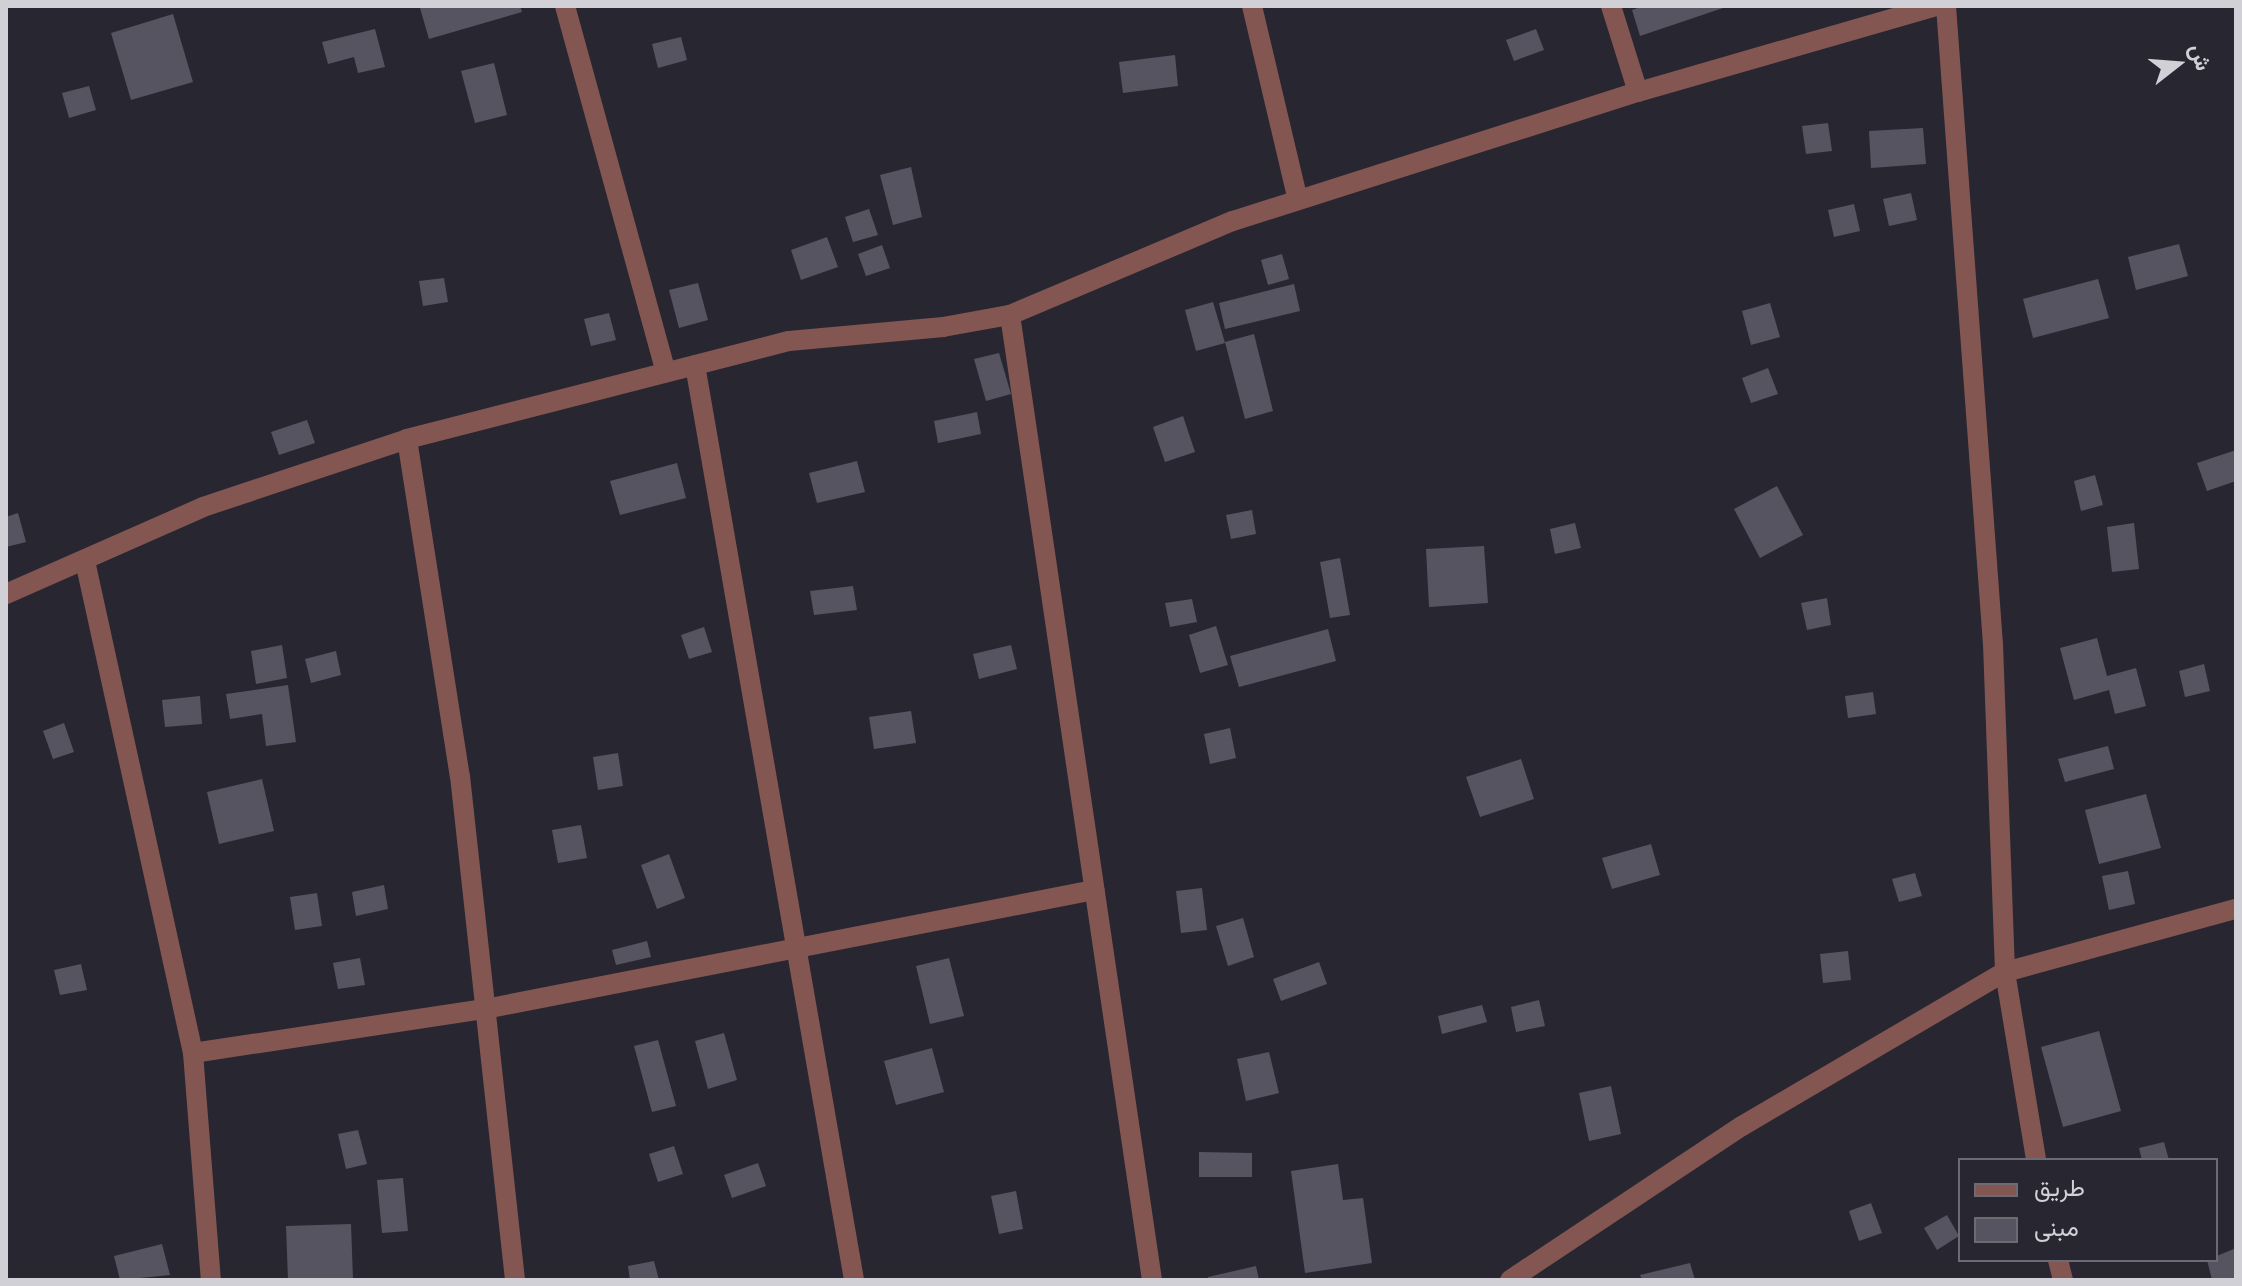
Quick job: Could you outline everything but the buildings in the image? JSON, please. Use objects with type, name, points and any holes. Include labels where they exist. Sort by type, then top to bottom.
[{"type":"street","points":[[565,6],[666,372]]},
{"type":"street","points":[[1252,6],[1298,200]]},
{"type":"street","points":[[1611,6],[1638,92]]},
{"type":"street","points":[[6,594],[203,507],[407,439],[789,341],[943,327],[1010,315],[1233,221],[1638,92],[1936,6]]},
{"type":"street","points":[[1946,6],[1993,644],[2005,972],[2036,1158]]},
{"type":"street","points":[[1010,315],[1152,1280]]},
{"type":"street","points":[[695,365],[854,1280]]},
{"type":"street","points":[[407,439],[460,776],[515,1280]]},
{"type":"street","points":[[85,561],[193,1053],[211,1280]]},
{"type":"street","points":[[193,1053],[485,1009],[1094,890]]},
{"type":"street","points":[[1510,1280],[1742,1126],[2005,972],[2236,909]]}]
